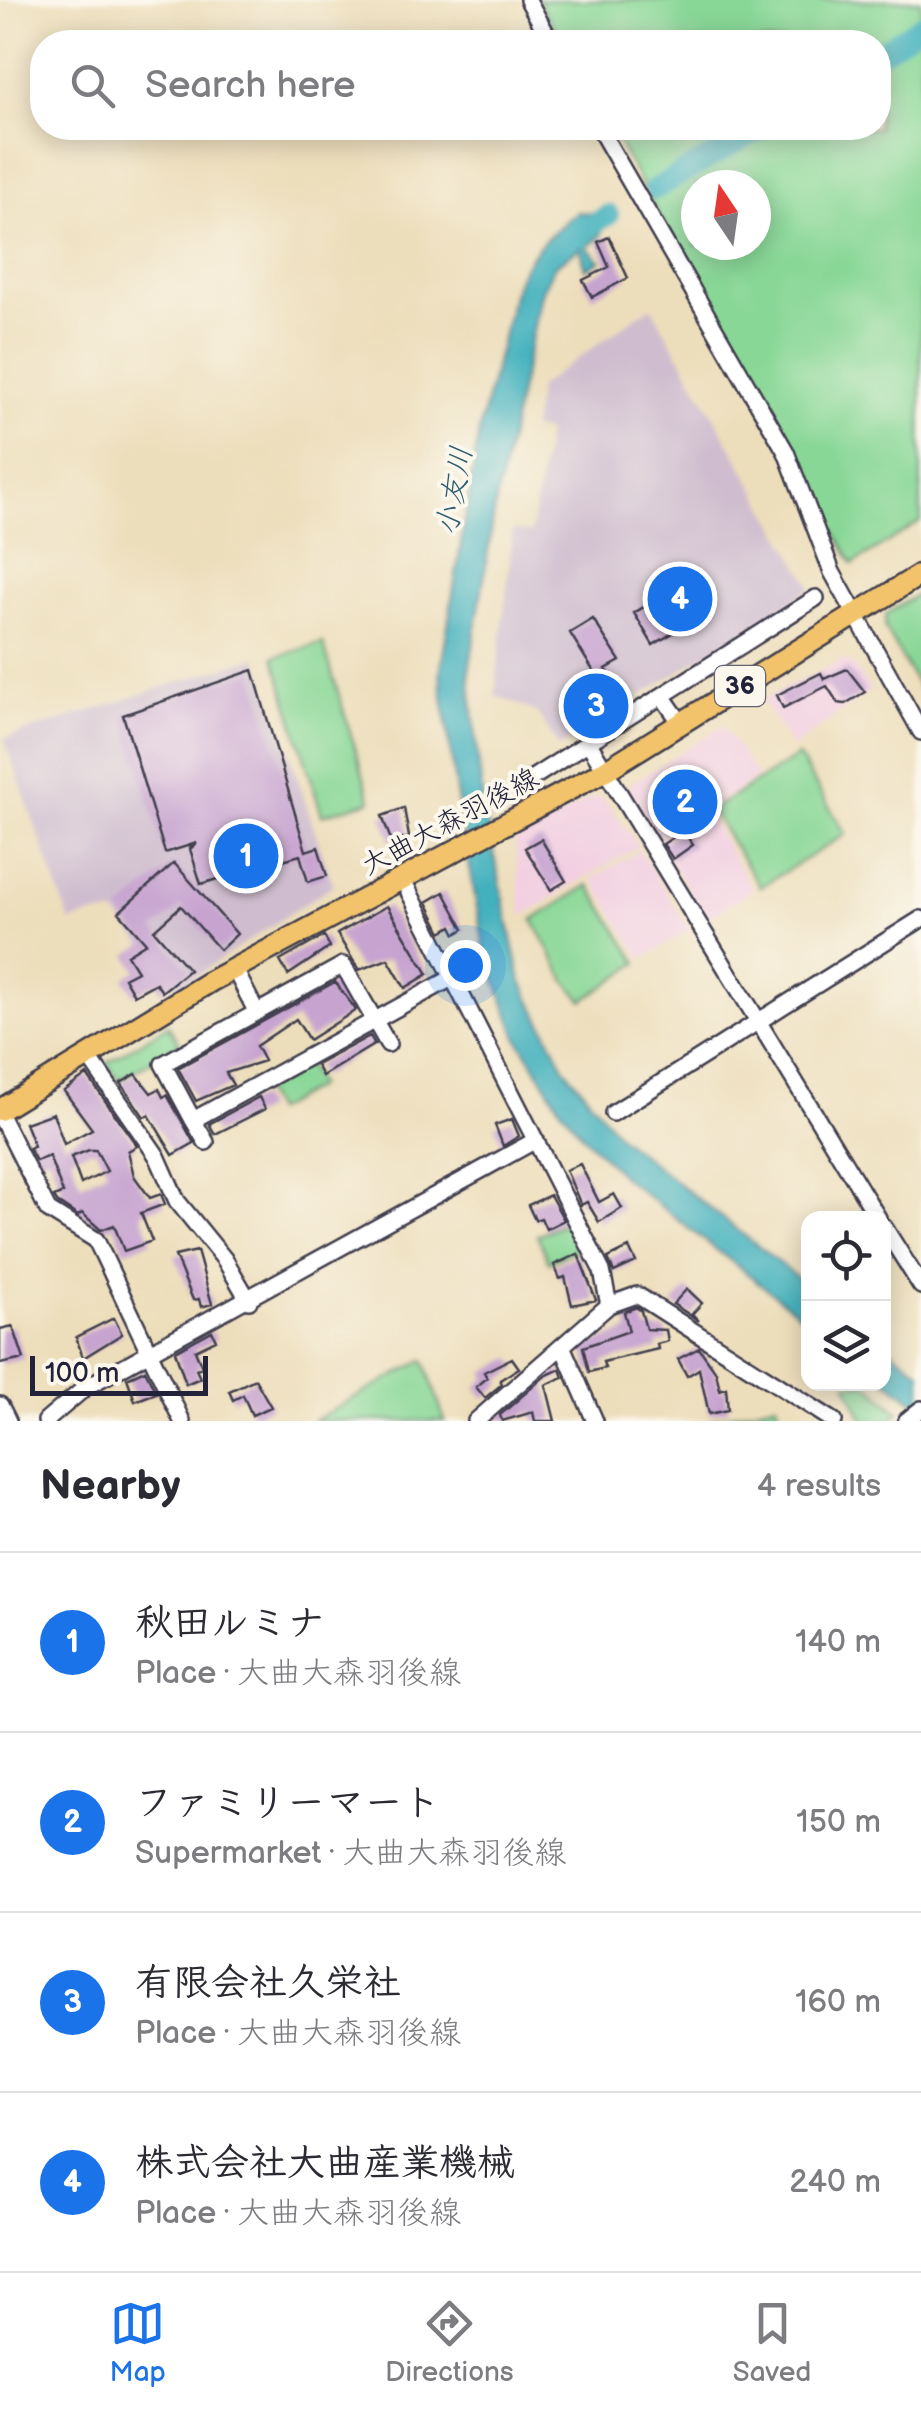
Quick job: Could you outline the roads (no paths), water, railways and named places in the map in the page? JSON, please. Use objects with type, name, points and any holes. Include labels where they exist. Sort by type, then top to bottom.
[{"type":"main road","name":"大曲大森羽後線","points":[[0,1113],[234,968],[606,770],[921,574]]},
{"type":"street","points":[[528,0],[545,30]]},
{"type":"street","points":[[606,140],[786,452],[832,572],[921,732]]},
{"type":"street","points":[[526,782],[816,598]]},
{"type":"street","points":[[662,696],[681,723]]},
{"type":"street","points":[[588,742],[874,1211]]},
{"type":"street","points":[[403,880],[450,979],[487,1040],[602,1271],[610,1305]]},
{"type":"street","points":[[612,1112],[921,919]]},
{"type":"street","points":[[206,1142],[163,1064],[256,1011],[342,965],[388,1044]]},
{"type":"street","points":[[234,968],[256,1011]]},
{"type":"street","points":[[193,1120],[450,979]]},
{"type":"street","points":[[90,1059],[157,1156],[177,1201],[226,1260],[249,1301]]},
{"type":"street","points":[[0,1113],[48,1210],[96,1240],[182,1421]]},
{"type":"street","points":[[46,1421],[86,1388],[536,1140]]},
{"type":"street","points":[[891,1237],[921,1286]]},
{"type":"street","points":[[476,1421],[610,1305],[642,1296],[673,1322],[834,1421]]},
{"type":"street","points":[[563,1348],[595,1421]]},
{"type":"street","points":[[0,1405],[8,1421]]},
{"type":"water","points":[[577,212],[598,214],[604,224],[600,237],[587,247],[600,261],[586,269],[580,248],[555,265],[542,290],[497,495],[469,672],[483,803],[521,980],[564,1067],[620,1137],[801,1280],[801,1316],[624,1178],[583,1136],[560,1107],[517,1037],[485,951],[456,792],[440,674],[479,431],[515,287],[533,254]]},
{"type":"water","points":[[891,1349],[921,1372],[921,1407],[891,1383]]},
{"type":"waterway","name":"小友川","points":[[891,45],[921,25]]},
{"type":"waterway","name":"小友川","points":[[655,189],[741,140]]},
{"type":"waterway","name":"小友川","points":[[574,236],[608,215]]},
{"type":"place","name":"株式会社大曲産業機械","points":[[680,599]]},
{"type":"place","name":"有限会社久栄社","points":[[596,706]]},
{"type":"place","name":"ファミリーマート","points":[[685,802]]},
{"type":"place","name":"秋田ルミナ","points":[[246,856]]}]
